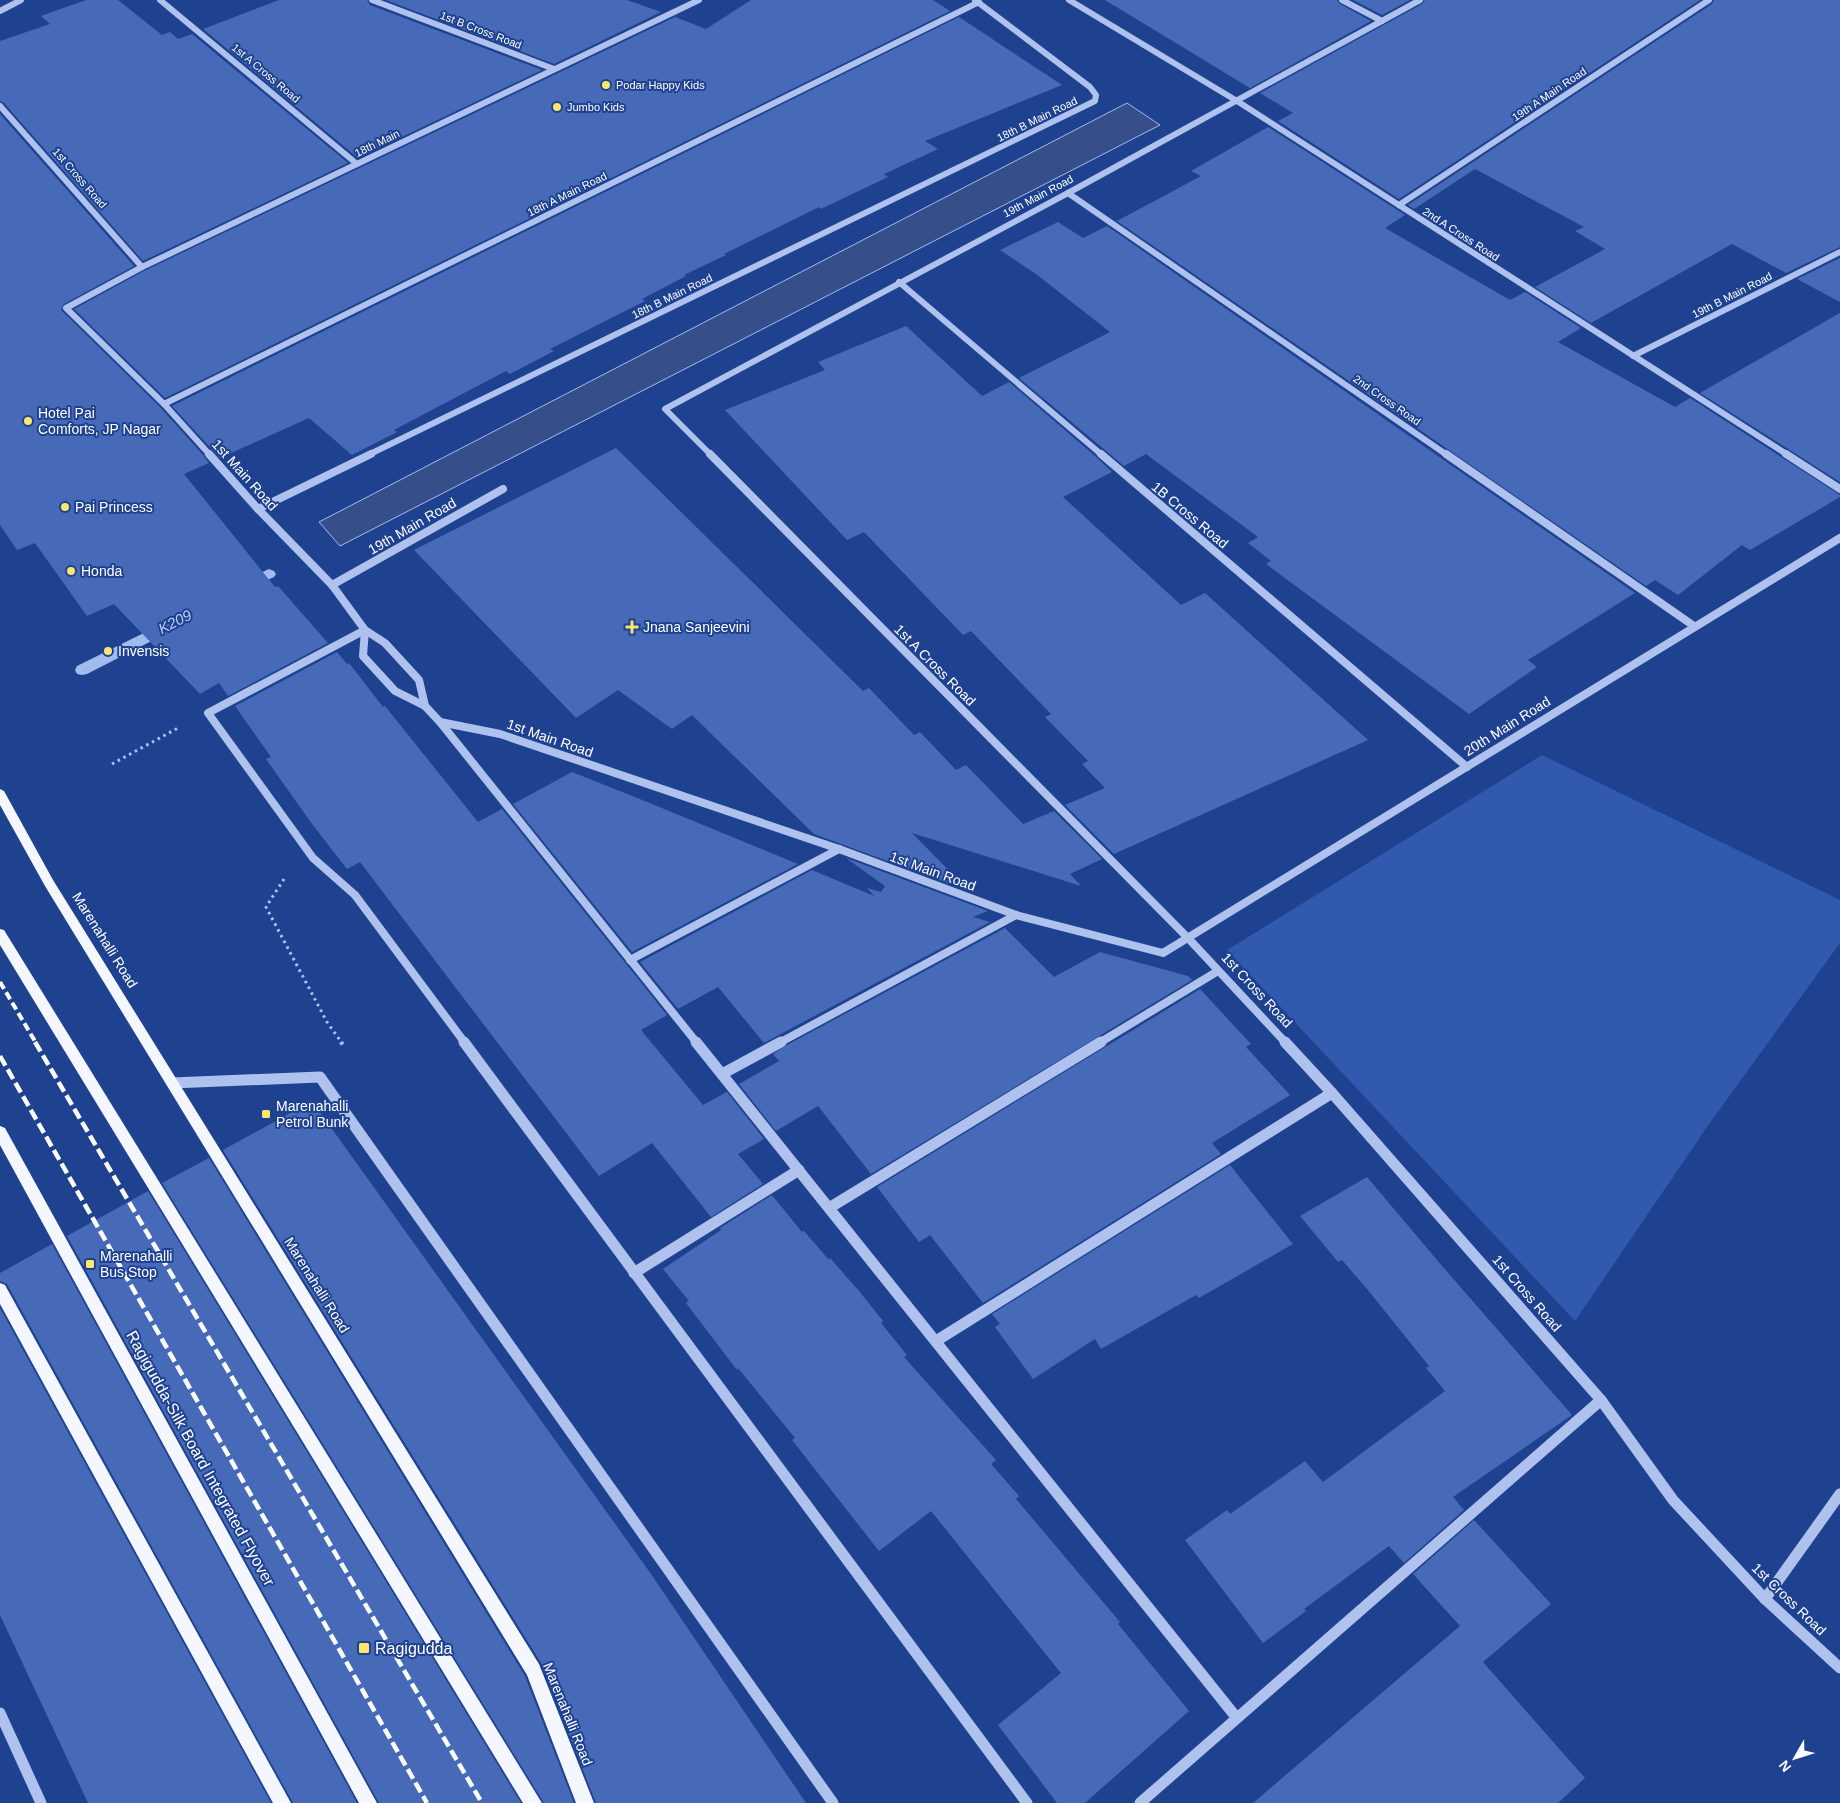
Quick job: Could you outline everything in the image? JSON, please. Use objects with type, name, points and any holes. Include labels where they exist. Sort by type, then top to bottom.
[{"type":"main road","name":"Marenahalli Road","points":[[0,794],[49,883],[533,1670],[585,1803]]},
{"type":"main road","points":[[0,934],[533,1803]]},
{"type":"main road","name":"Ragigudda-Silk Board Integrated Flyover","points":[[0,1132],[368,1803]]},
{"type":"main road","points":[[0,1290],[282,1803]]},
{"type":"street","points":[[0,11],[21,0]]},
{"type":"street","name":"1st A Cross Road","points":[[160,0],[357,164]]},
{"type":"street","name":"1st B Cross Road","points":[[372,0],[554,69]]},
{"type":"street","name":"18th Main","points":[[66,308],[142,267],[698,0]]},
{"type":"street","name":"2nd A Cross Road","points":[[1069,0],[1237,101],[1840,489]]},
{"type":"street","points":[[1342,0],[1382,21]]},
{"type":"street","name":"19th Main Road","points":[[665,409],[898,282],[1068,193],[1420,0]]},
{"type":"street","name":"19th A Main Road","points":[[1399,206],[1709,0]]},
{"type":"street","name":"18th B Main Road","points":[[258,509],[1096,101],[1096,95],[1090,87],[977,1]]},
{"type":"street","name":"18th A Main Road","points":[[164,404],[977,1]]},
{"type":"street","name":"1st Cross Road","points":[[0,106],[142,267]]},
{"type":"street","name":"2nd Cross Road","points":[[1068,193],[1694,626]]},
{"type":"street","name":"19th B Main Road","points":[[1633,356],[1840,252]]},
{"type":"street","name":"1B Cross Road","points":[[898,282],[1467,767]]},
{"type":"street","name":"1st Main Road","points":[[66,308],[164,404],[258,509],[332,584],[365,630]]},
{"type":"street","name":"1st A Cross Road","points":[[665,409],[1188,938]]},
{"type":"street","name":"19th Main Road","points":[[332,584],[503,489]]},
{"type":"street","name":"20th Main Road","points":[[1188,938],[1840,538]]},
{"type":"street","points":[[365,630],[385,643],[418,680],[425,706]]},
{"type":"street","points":[[365,630],[363,656],[395,691],[425,706],[440,722],[1236,1717]]},
{"type":"street","points":[[365,630],[208,713],[313,858],[354,895],[1027,1803]]},
{"type":"street","name":"1st Main Road","points":[[440,722],[500,734],[839,849],[1016,915],[1164,953],[1188,938]]},
{"type":"street","points":[[630,960],[839,849]]},
{"type":"street","points":[[722,1074],[1016,915]]},
{"type":"street","name":"1st Cross Road","points":[[1188,938],[1332,1093],[1601,1400],[1673,1500],[1765,1600],[1840,1668]]},
{"type":"street","points":[[829,1208],[1218,971]]},
{"type":"street","points":[[172,1083],[320,1077],[833,1803]]},
{"type":"street","points":[[936,1341],[1332,1093]]},
{"type":"street","points":[[634,1273],[799,1170]]},
{"type":"street","points":[[1140,1803],[1236,1717],[1601,1400]]},
{"type":"street","points":[[1765,1600],[1840,1494]]},
{"type":"street","points":[[0,1713],[41,1803]]},
{"type":"path","points":[[112,764],[180,727]]},
{"type":"path","points":[[286,876],[266,907],[327,1022],[344,1047]]},
{"type":"shaded area","points":[[1127,103],[1160,125],[340,546],[319,522]]},
{"type":"shaded area","points":[[1542,755],[1840,900],[1840,943],[1707,1127],[1575,1321],[1227,950]]},
{"type":"building","points":[[86,0],[118,0],[162,35],[170,32],[178,39],[192,34],[348,163],[143,261],[4,103],[0,101],[0,41],[50,24],[41,16]]},
{"type":"building","points":[[279,0],[367,0],[370,5],[542,70],[358,158],[203,29]]},
{"type":"building","points":[[386,0],[627,0],[661,12],[554,64]]},
{"type":"building","points":[[751,0],[933,0],[950,11],[165,398],[74,309],[144,271],[675,17],[706,29]]},
{"type":"building","points":[[1105,0],[1337,0],[1340,4],[1371,21],[1250,88]]},
{"type":"building","points":[[1353,0],[1410,0],[1382,15]]},
{"type":"building","points":[[1425,0],[1700,0],[1399,199],[1278,121],[1293,113],[1260,93],[1422,4]]},
{"type":"building","points":[[1714,0],[1840,0],[1840,247],[1786,273],[1732,244],[1591,323],[1535,287],[1605,249],[1575,231],[1584,227],[1475,169],[1414,209],[1408,205],[1712,4]]},
{"type":"building","points":[[959,17],[1062,85],[925,141],[938,149],[884,174],[888,177],[821,209],[819,207],[724,254],[726,255],[684,275],[686,276],[642,299],[645,301],[550,349],[554,351],[510,374],[506,371],[394,430],[397,432],[352,455],[309,418],[220,458],[172,406]]},
{"type":"building","points":[[0,114],[134,266],[64,304],[61,310],[160,407],[203,455],[209,463],[184,474],[275,587],[278,586],[328,643],[228,696],[219,683],[200,694],[114,604],[87,616],[35,543],[17,550],[0,525]]},
{"type":"building","points":[[1268,127],[1405,215],[1385,228],[1510,300],[1525,292],[1581,328],[1558,342],[1675,407],[1690,398],[1840,495],[1840,497],[1750,550],[1742,545],[1678,595],[1655,580],[1646,586],[1117,221],[1201,176],[1191,171]]},
{"type":"building","points":[[1058,222],[1083,238],[1107,226],[1635,593],[1528,660],[1537,667],[1469,714],[1266,564],[1271,561],[1248,543],[1258,537],[1146,454],[1124,466],[1019,378],[1110,332],[1036,274],[1000,250]]},
{"type":"building","points":[[1840,258],[1840,302],[1797,279]]},
{"type":"building","points":[[1840,313],[1840,482],[1700,393]]},
{"type":"building","points":[[906,326],[982,396],[1009,382],[1095,456],[1112,472],[1063,497],[1181,605],[1205,593],[1368,740],[1114,854],[1065,805],[1105,788],[1082,764],[1088,761],[1045,717],[1051,714],[971,631],[963,635],[864,532],[847,540],[725,410],[825,370],[818,362]]},
{"type":"building","name":"Jnana Sanjeevini","points":[[616,448],[863,691],[869,688],[914,735],[920,732],[956,770],[966,765],[1023,824],[1054,811],[1102,859],[1070,874],[1081,886],[912,833],[969,891],[814,834],[692,715],[672,729],[618,690],[576,718],[414,550]]},
{"type":"building","points":[[337,652],[347,664],[349,663],[383,707],[385,706],[478,822],[502,809],[667,1015],[641,1030],[703,1105],[727,1092],[764,1139],[738,1154],[763,1184],[711,1217],[652,1143],[599,1176],[360,862],[347,869],[312,824],[266,759],[271,757],[235,706]]},
{"type":"building","points":[[572,772],[798,864],[632,952],[513,804]]},
{"type":"building","points":[[846,858],[988,911],[973,917],[990,922],[764,1043],[718,987],[678,1009],[640,962],[812,870],[874,896],[867,888],[881,892],[885,886]]},
{"type":"building","points":[[1005,928],[1054,977],[1100,952],[1188,976],[1192,980],[871,1174],[818,1106],[776,1131],[739,1084],[779,1061],[773,1054],[787,1045]]},
{"type":"building","points":[[1200,989],[1251,1044],[1246,1047],[1290,1095],[1212,1143],[1221,1154],[983,1303],[930,1235],[919,1242],[877,1187]]},
{"type":"building","points":[[312,1101],[651,1574],[806,1803],[596,1803],[541,1663],[223,1150]]},
{"type":"building","points":[[209,1158],[525,1676],[574,1803],[544,1803],[162,1183]]},
{"type":"building","points":[[1230,1165],[1293,1244],[1199,1298],[1196,1295],[1101,1349],[1095,1339],[1033,1379],[995,1327],[1000,1324],[992,1314]]},
{"type":"building","points":[[1367,1177],[1572,1415],[1453,1497],[1464,1510],[1404,1563],[1389,1546],[1304,1609],[1306,1611],[1263,1643],[1185,1540],[1227,1510],[1230,1514],[1305,1461],[1323,1482],[1445,1391],[1426,1368],[1429,1366],[1367,1289],[1342,1260],[1338,1262],[1300,1216]]},
{"type":"building","points":[[148,1191],[521,1803],[379,1803],[67,1236]]},
{"type":"building","points":[[772,1195],[802,1232],[804,1231],[859,1291],[883,1321],[881,1323],[907,1355],[904,1357],[996,1460],[991,1464],[1019,1496],[1016,1499],[1120,1622],[1118,1624],[1189,1711],[1085,1803],[1057,1803],[998,1725],[1061,1673],[931,1511],[879,1551],[792,1440],[795,1438],[738,1368],[737,1370],[686,1303],[689,1301],[663,1269],[721,1230],[720,1228]]},
{"type":"building","points":[[52,1244],[357,1803],[293,1803],[7,1284],[0,1281],[0,1273]]},
{"type":"building","points":[[0,1308],[271,1803],[88,1803],[0,1615]]},
{"type":"building","points":[[1474,1520],[1551,1604],[1483,1662],[1585,1778],[1558,1803],[1253,1803],[1460,1626],[1413,1574]]},
{"type":"waterway","name":"K209","points":[[246,585],[269,574]]},
{"type":"waterway","name":"K209","points":[[82,670],[164,628]]},
{"type":"railway","points":[[0,982],[36,1043]]},
{"type":"railway","points":[[35,1042],[482,1803]]},
{"type":"railway","points":[[0,1056],[427,1803]]},
{"type":"place","name":"Podar Happy Kids","points":[[606,85]]},
{"type":"place","name":"Jumbo Kids","points":[[557,107]]},
{"type":"place","name":"Hotel Pai Comforts, JP Nagar","points":[[28,421]]},
{"type":"place","name":"Pai Princess","points":[[65,507]]},
{"type":"place","name":"Honda","points":[[71,571]]},
{"type":"place","name":"Jnana Sanjeevini","points":[[632,627]]},
{"type":"place","name":"Invensis","points":[[108,651]]},
{"type":"place","name":"Marenahalli Petrol Bunk","points":[[266,1114]]},
{"type":"place","name":"Marenahalli Bus Stop","points":[[90,1264]]},
{"type":"place","name":"Ragigudda","points":[[364,1648]]}]
